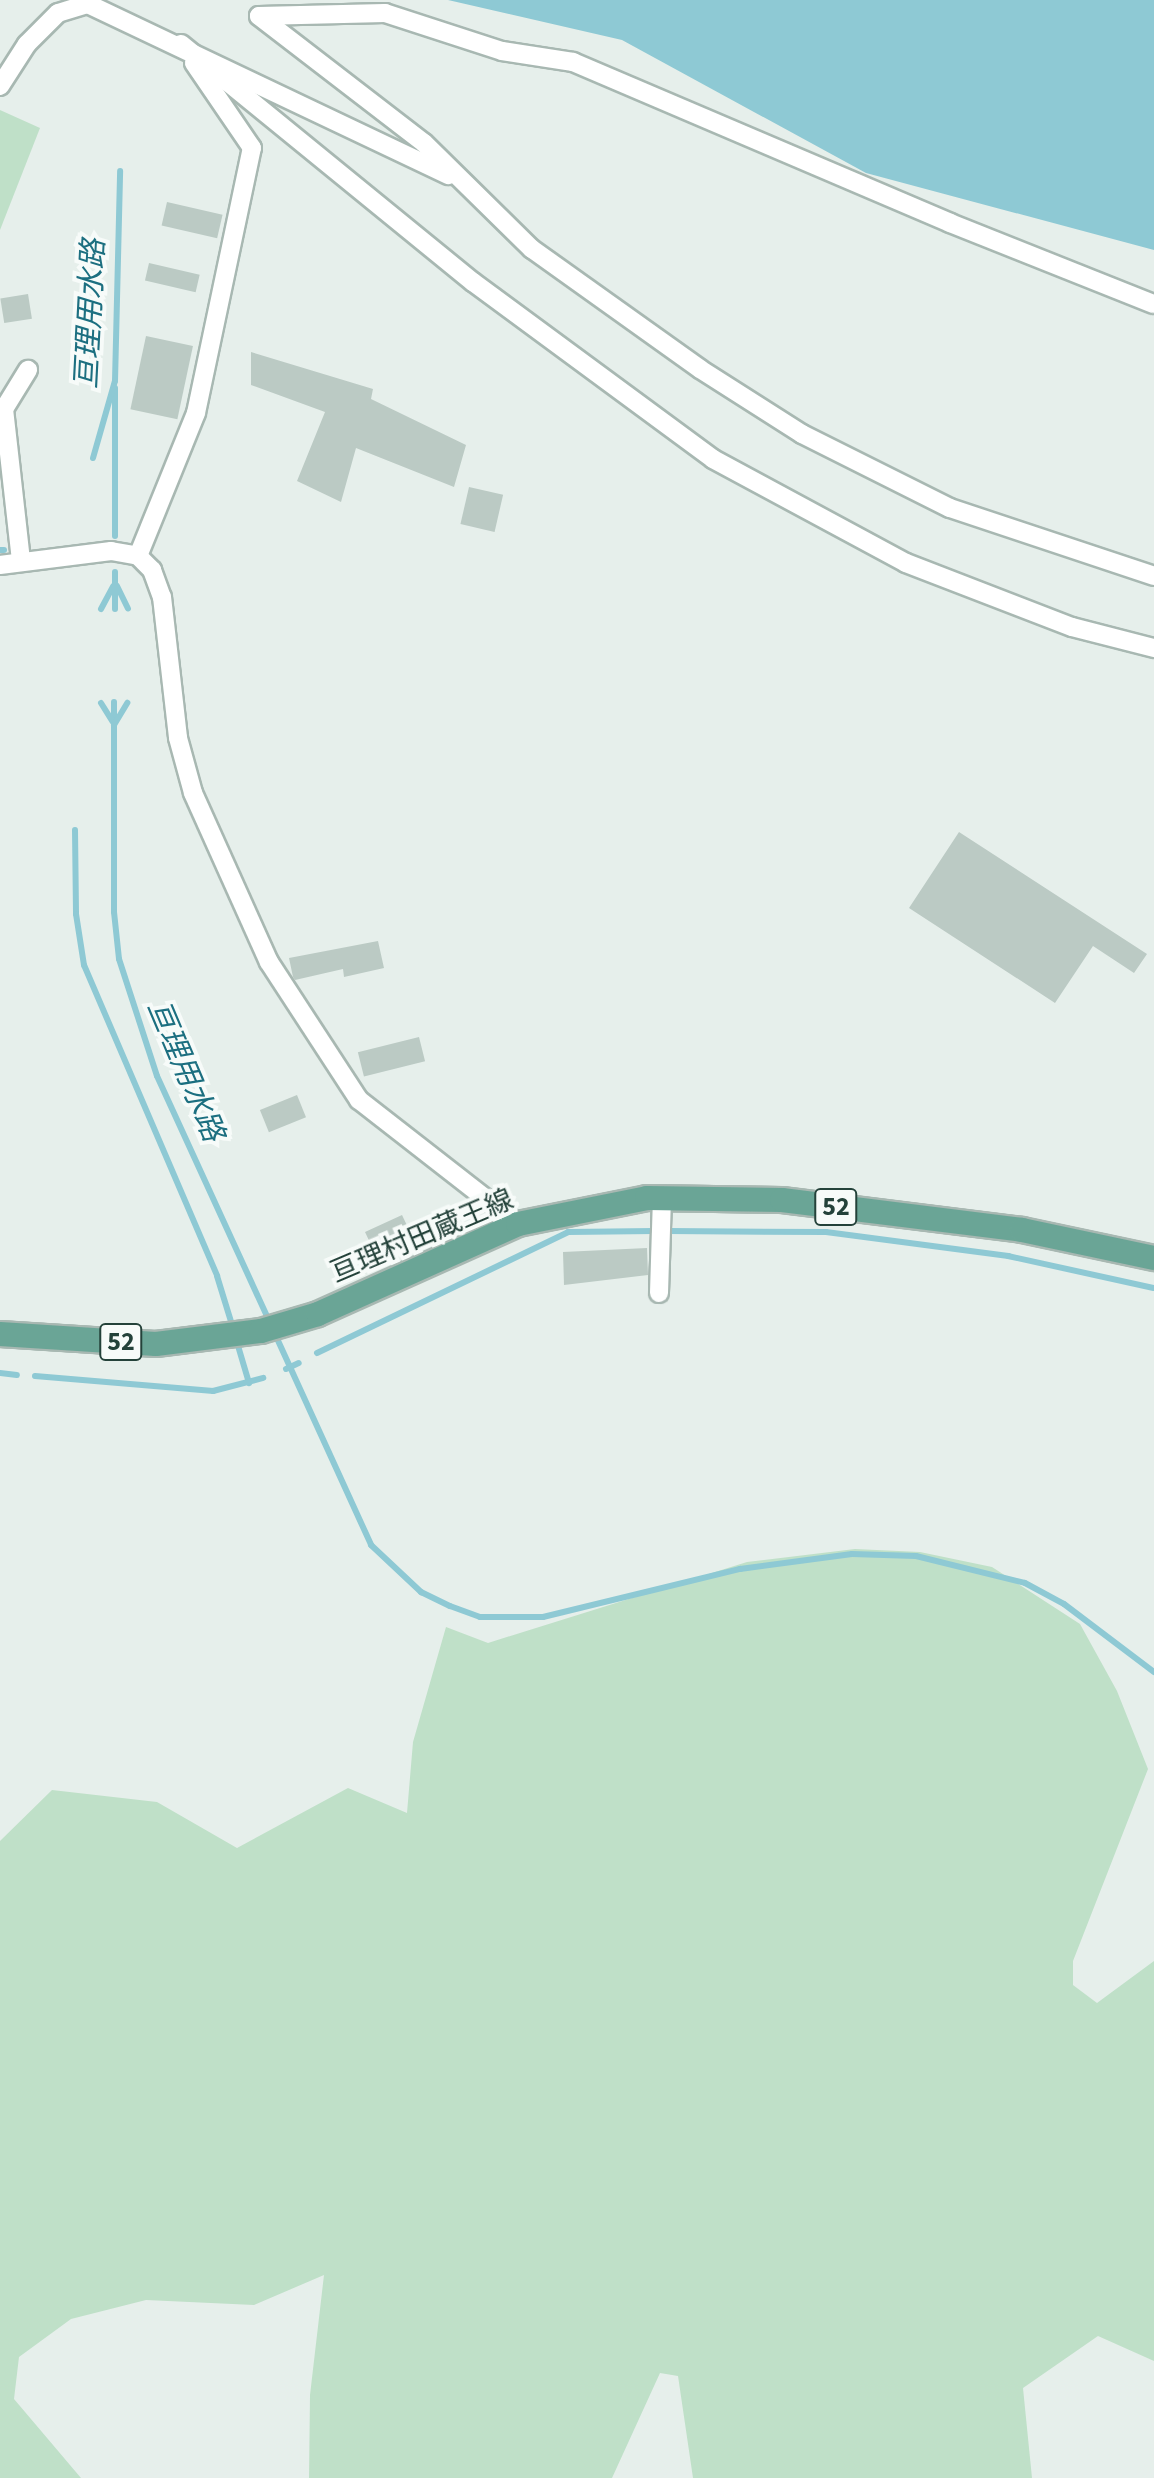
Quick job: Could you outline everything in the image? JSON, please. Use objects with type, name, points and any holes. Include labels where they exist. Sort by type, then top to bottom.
[{"type":"main road","name":"亘理村田蔵王線","points":[[0,1334],[156,1344],[214,1340],[294,1322],[518,1224],[610,1202],[662,1197],[736,1196],[940,1219],[1154,1258]]},
{"type":"street","points":[[0,86],[27,44],[58,13],[88,4],[181,44],[458,180]]},
{"type":"street","points":[[1154,304],[950,223],[573,62],[502,51],[385,13],[259,16],[424,143],[458,180],[532,249],[700,369],[802,434],[950,508],[1154,576]]},
{"type":"street","points":[[138,556],[196,413],[252,148],[181,44]]},
{"type":"street","points":[[181,44],[473,282],[713,459],[932,574],[1072,627],[1154,648]]},
{"type":"street","points":[[21,561],[2,408],[28,370]]},
{"type":"street","points":[[0,565],[111,551],[138,556],[152,570],[162,597],[178,738],[193,793],[269,962],[359,1100],[518,1224]]},
{"type":"street","points":[[659,1293],[662,1197]]},
{"type":"green space","points":[[0,110],[40,128],[0,230]]},
{"type":"green space","points":[[855,1549],[920,1552],[992,1567],[1080,1624],[1117,1691],[1148,1769],[1073,1961],[1073,1985],[1097,2003],[1154,1961],[1154,2361],[1098,2336],[1023,2388],[1032,2478],[693,2478],[678,2376],[660,2373],[612,2478],[309,2478],[310,2395],[324,2275],[254,2305],[146,2300],[71,2319],[19,2357],[14,2399],[81,2478],[0,2478],[0,1841],[52,1790],[157,1802],[237,1848],[348,1788],[407,1813],[413,1742],[446,1627],[488,1643],[747,1562]]},
{"type":"water","points":[[448,0],[1154,0],[1154,250],[866,173],[622,40]]},
{"type":"building","points":[[167,202],[223,215],[217,238],[162,225]]},
{"type":"building","points":[[149,263],[200,275],[196,292],[145,281]]},
{"type":"building","points":[[28,294],[32,319],[4,323],[0,298]]},
{"type":"building","points":[[146,336],[193,346],[177,419],[130,409]]},
{"type":"building","points":[[251,352],[373,389],[371,399],[466,445],[454,487],[356,448],[341,502],[297,481],[325,412],[251,385]]},
{"type":"building","points":[[469,487],[503,495],[495,532],[460,524]]},
{"type":"building","points":[[959,832],[1147,954],[1134,973],[1093,946],[1055,1003],[909,908]]},
{"type":"building","points":[[378,941],[384,968],[344,977],[343,969],[295,980],[293,977],[289,958]]},
{"type":"building","points":[[419,1037],[425,1061],[364,1076],[358,1052]]},
{"type":"building","points":[[297,1095],[306,1117],[269,1132],[260,1110]]},
{"type":"building","points":[[402,1215],[412,1236],[389,1246],[395,1259],[381,1266],[365,1232]]},
{"type":"building","points":[[439,1215],[447,1234],[423,1244],[415,1225]]},
{"type":"building","points":[[647,1248],[648,1275],[564,1285],[563,1252]]},
{"type":"waterway","name":"亘理用水路","points":[[93,458],[115,381],[120,171]]},
{"type":"waterway","points":[[115,388],[115,536]]},
{"type":"waterway","points":[[115,572],[115,609]]},
{"type":"waterway","points":[[101,609],[113,586]]},
{"type":"waterway","points":[[117,586],[128,609]]},
{"type":"waterway","name":"亘理用水路","points":[[114,702],[114,912],[119,959],[157,1076],[270,1323]]},
{"type":"waterway","points":[[101,703],[113,722]]},
{"type":"waterway","points":[[114,725],[127,703]]},
{"type":"waterway","points":[[75,830],[76,914],[84,965],[217,1276],[233,1328]]},
{"type":"waterway","points":[[317,1353],[568,1232],[654,1231]]},
{"type":"waterway","points":[[668,1231],[826,1232],[1008,1256],[1154,1288]]},
{"type":"waterway","points":[[275,1334],[371,1545],[421,1592],[450,1606],[480,1617],[543,1617],[740,1569],[852,1554],[916,1556],[1025,1583],[1064,1604],[1154,1672]]},
{"type":"waterway","points":[[236,1339],[249,1383]]},
{"type":"waterway","name":"亘理用水路","points":[[286,1369],[299,1363]]},
{"type":"waterway","points":[[0,1373],[17,1375]]},
{"type":"waterway","points":[[35,1376],[213,1391],[263,1378]]}]
